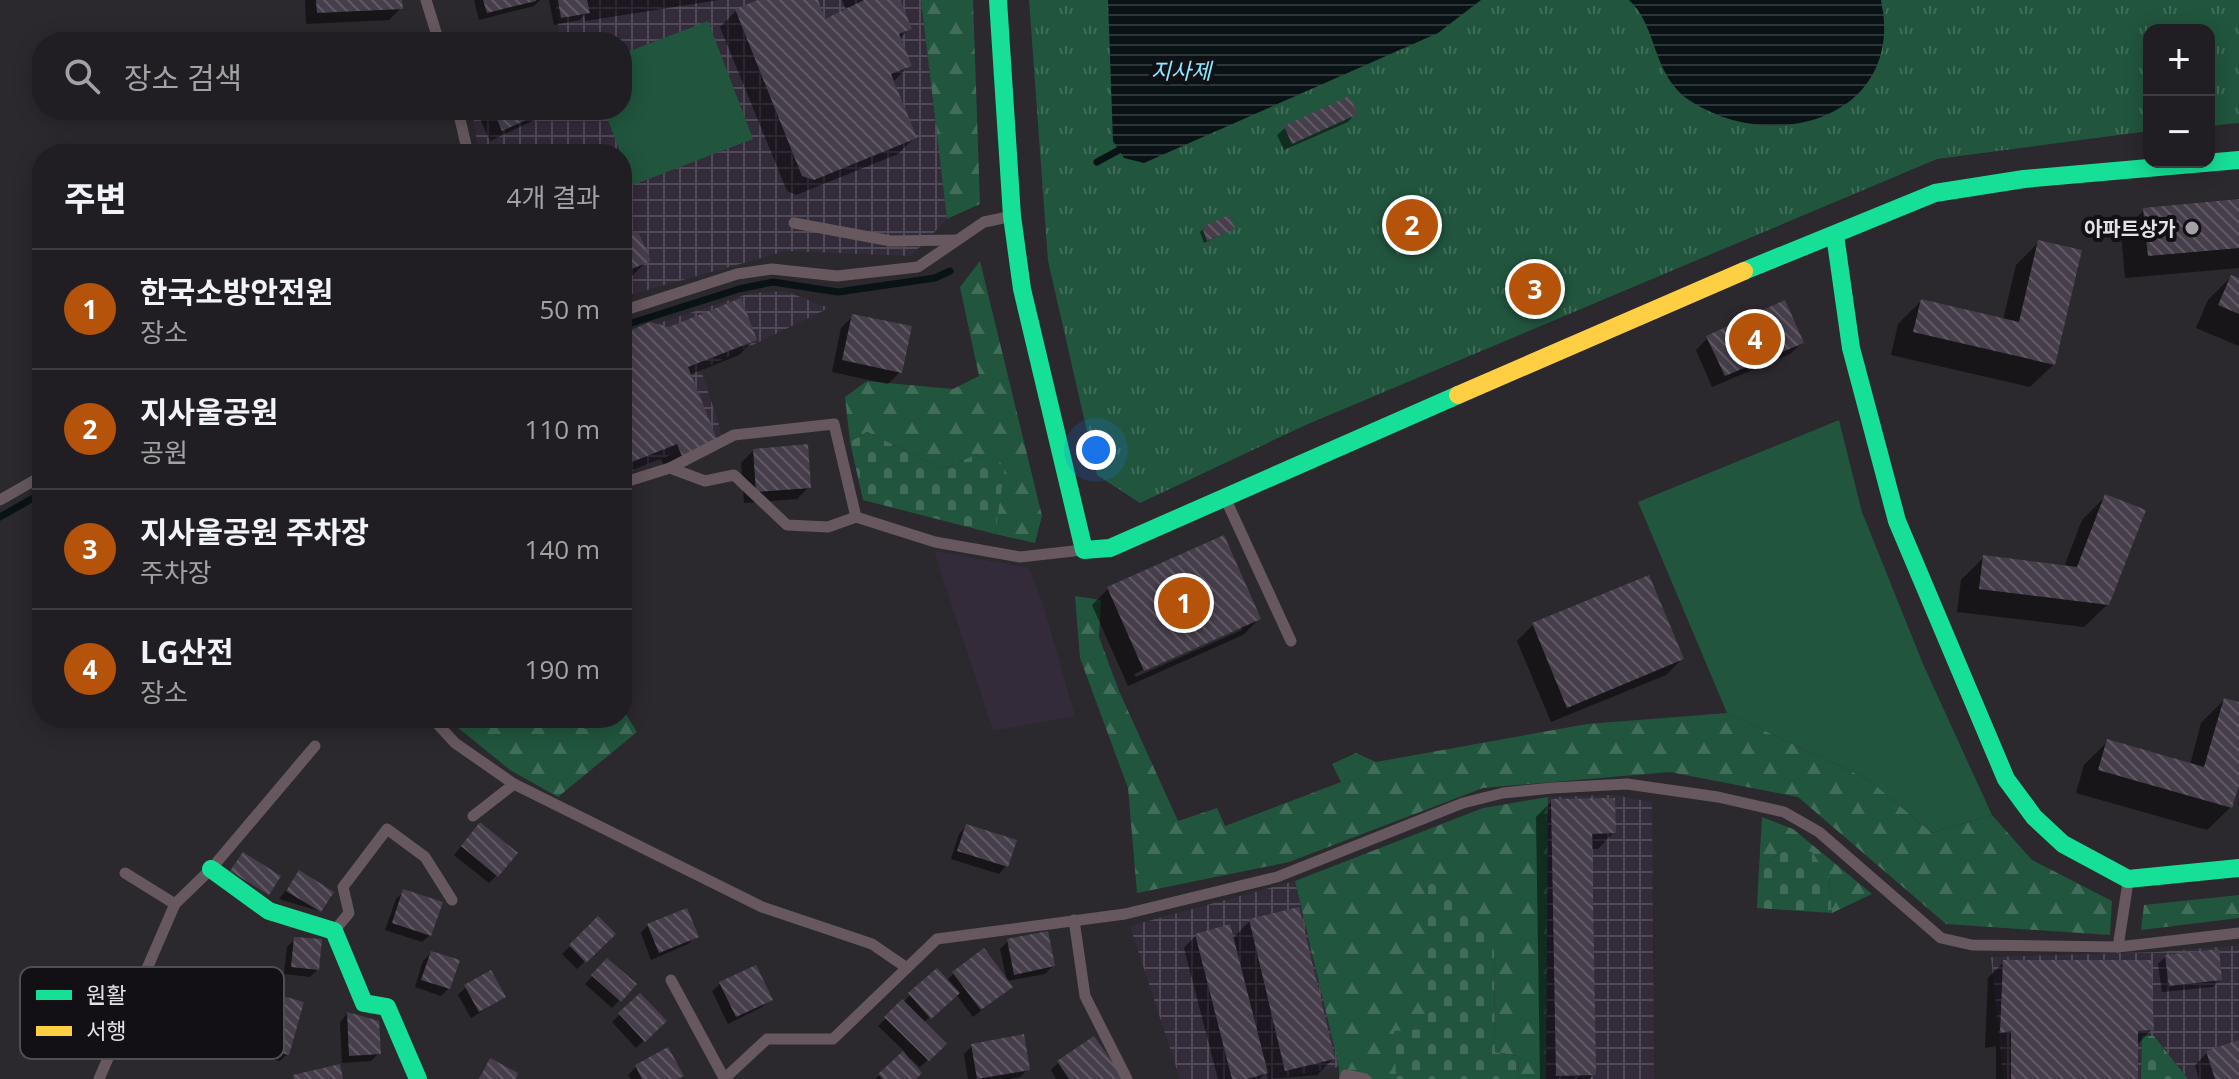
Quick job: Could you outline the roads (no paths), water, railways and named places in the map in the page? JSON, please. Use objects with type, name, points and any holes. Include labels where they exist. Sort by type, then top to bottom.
[{"type":"street","points":[[998,0],[1012,216],[1022,289],[1084,550],[1110,548],[1691,293],[1935,193],[2024,179],[2239,160]]},
{"type":"street","points":[[1835,235],[1851,348],[1897,521],[2006,779],[2034,817],[2063,844],[2128,879],[2239,868]]},
{"type":"street","points":[[211,869],[269,911],[334,931],[364,1003],[387,1007],[418,1079]]},
{"type":"lane","points":[[426,0],[436,32]]},
{"type":"lane","points":[[460,120],[466,144]]},
{"type":"lane","points":[[632,308],[737,274],[772,269],[837,276],[918,267],[984,222],[1012,216]]},
{"type":"lane","points":[[794,223],[891,241],[955,240]]},
{"type":"lane","points":[[632,480],[670,468],[734,435],[834,424],[856,517]]},
{"type":"lane","points":[[670,468],[705,481],[734,475],[787,525],[828,527],[856,517],[935,542],[1020,557],[1084,550]]},
{"type":"lane","points":[[0,500],[32,482]]},
{"type":"lane","points":[[1224,496],[1291,641]]},
{"type":"lane","points":[[441,728],[455,743],[514,784],[762,907],[872,944],[907,968]]},
{"type":"lane","points":[[148,967],[175,904],[211,869],[315,746]]},
{"type":"lane","points":[[473,816],[514,784]]},
{"type":"lane","points":[[671,980],[724,1079],[767,1039],[833,1039],[937,939],[1125,914],[1277,877],[1463,803],[1503,793],[1627,784],[1718,797],[1784,812],[1819,832],[1941,938],[1972,945],[2118,947],[2239,933]]},
{"type":"lane","points":[[334,931],[349,913],[343,887],[387,829],[425,857],[452,900]]},
{"type":"lane","points":[[125,873],[175,904]]},
{"type":"lane","points":[[2118,947],[2128,879]]},
{"type":"lane","points":[[1074,920],[1085,996],[1127,1079]]},
{"type":"lane","points":[[99,1079],[108,1059]]},
{"type":"lane","points":[[1345,1079],[1346,1075],[1365,1079]]},
{"type":"water","name":"지사제","points":[[1108,0],[1481,0],[1438,33],[1144,163],[1124,158],[1113,141]]},
{"type":"water","points":[[1629,0],[1881,0],[1884,40],[1874,72],[1855,97],[1828,114],[1796,124],[1761,125],[1726,118],[1692,102],[1679,91],[1662,66],[1639,11]]},
{"type":"waterway","points":[[1097,162],[1119,150]]},
{"type":"waterway","points":[[632,323],[739,289],[773,282],[838,292],[935,278],[950,271]]},
{"type":"waterway","points":[[0,517],[32,499]]},
{"type":"place","name":"지사울공원","points":[[1412,225]]},
{"type":"place","name":"아파트상가","points":[[2192,228]]},
{"type":"place","name":"지사울공원 주차장","points":[[1535,289]]},
{"type":"place","name":"LG산전","points":[[1755,339]]},
{"type":"place","name":"한국소방안전원","points":[[1184,603]]}]
